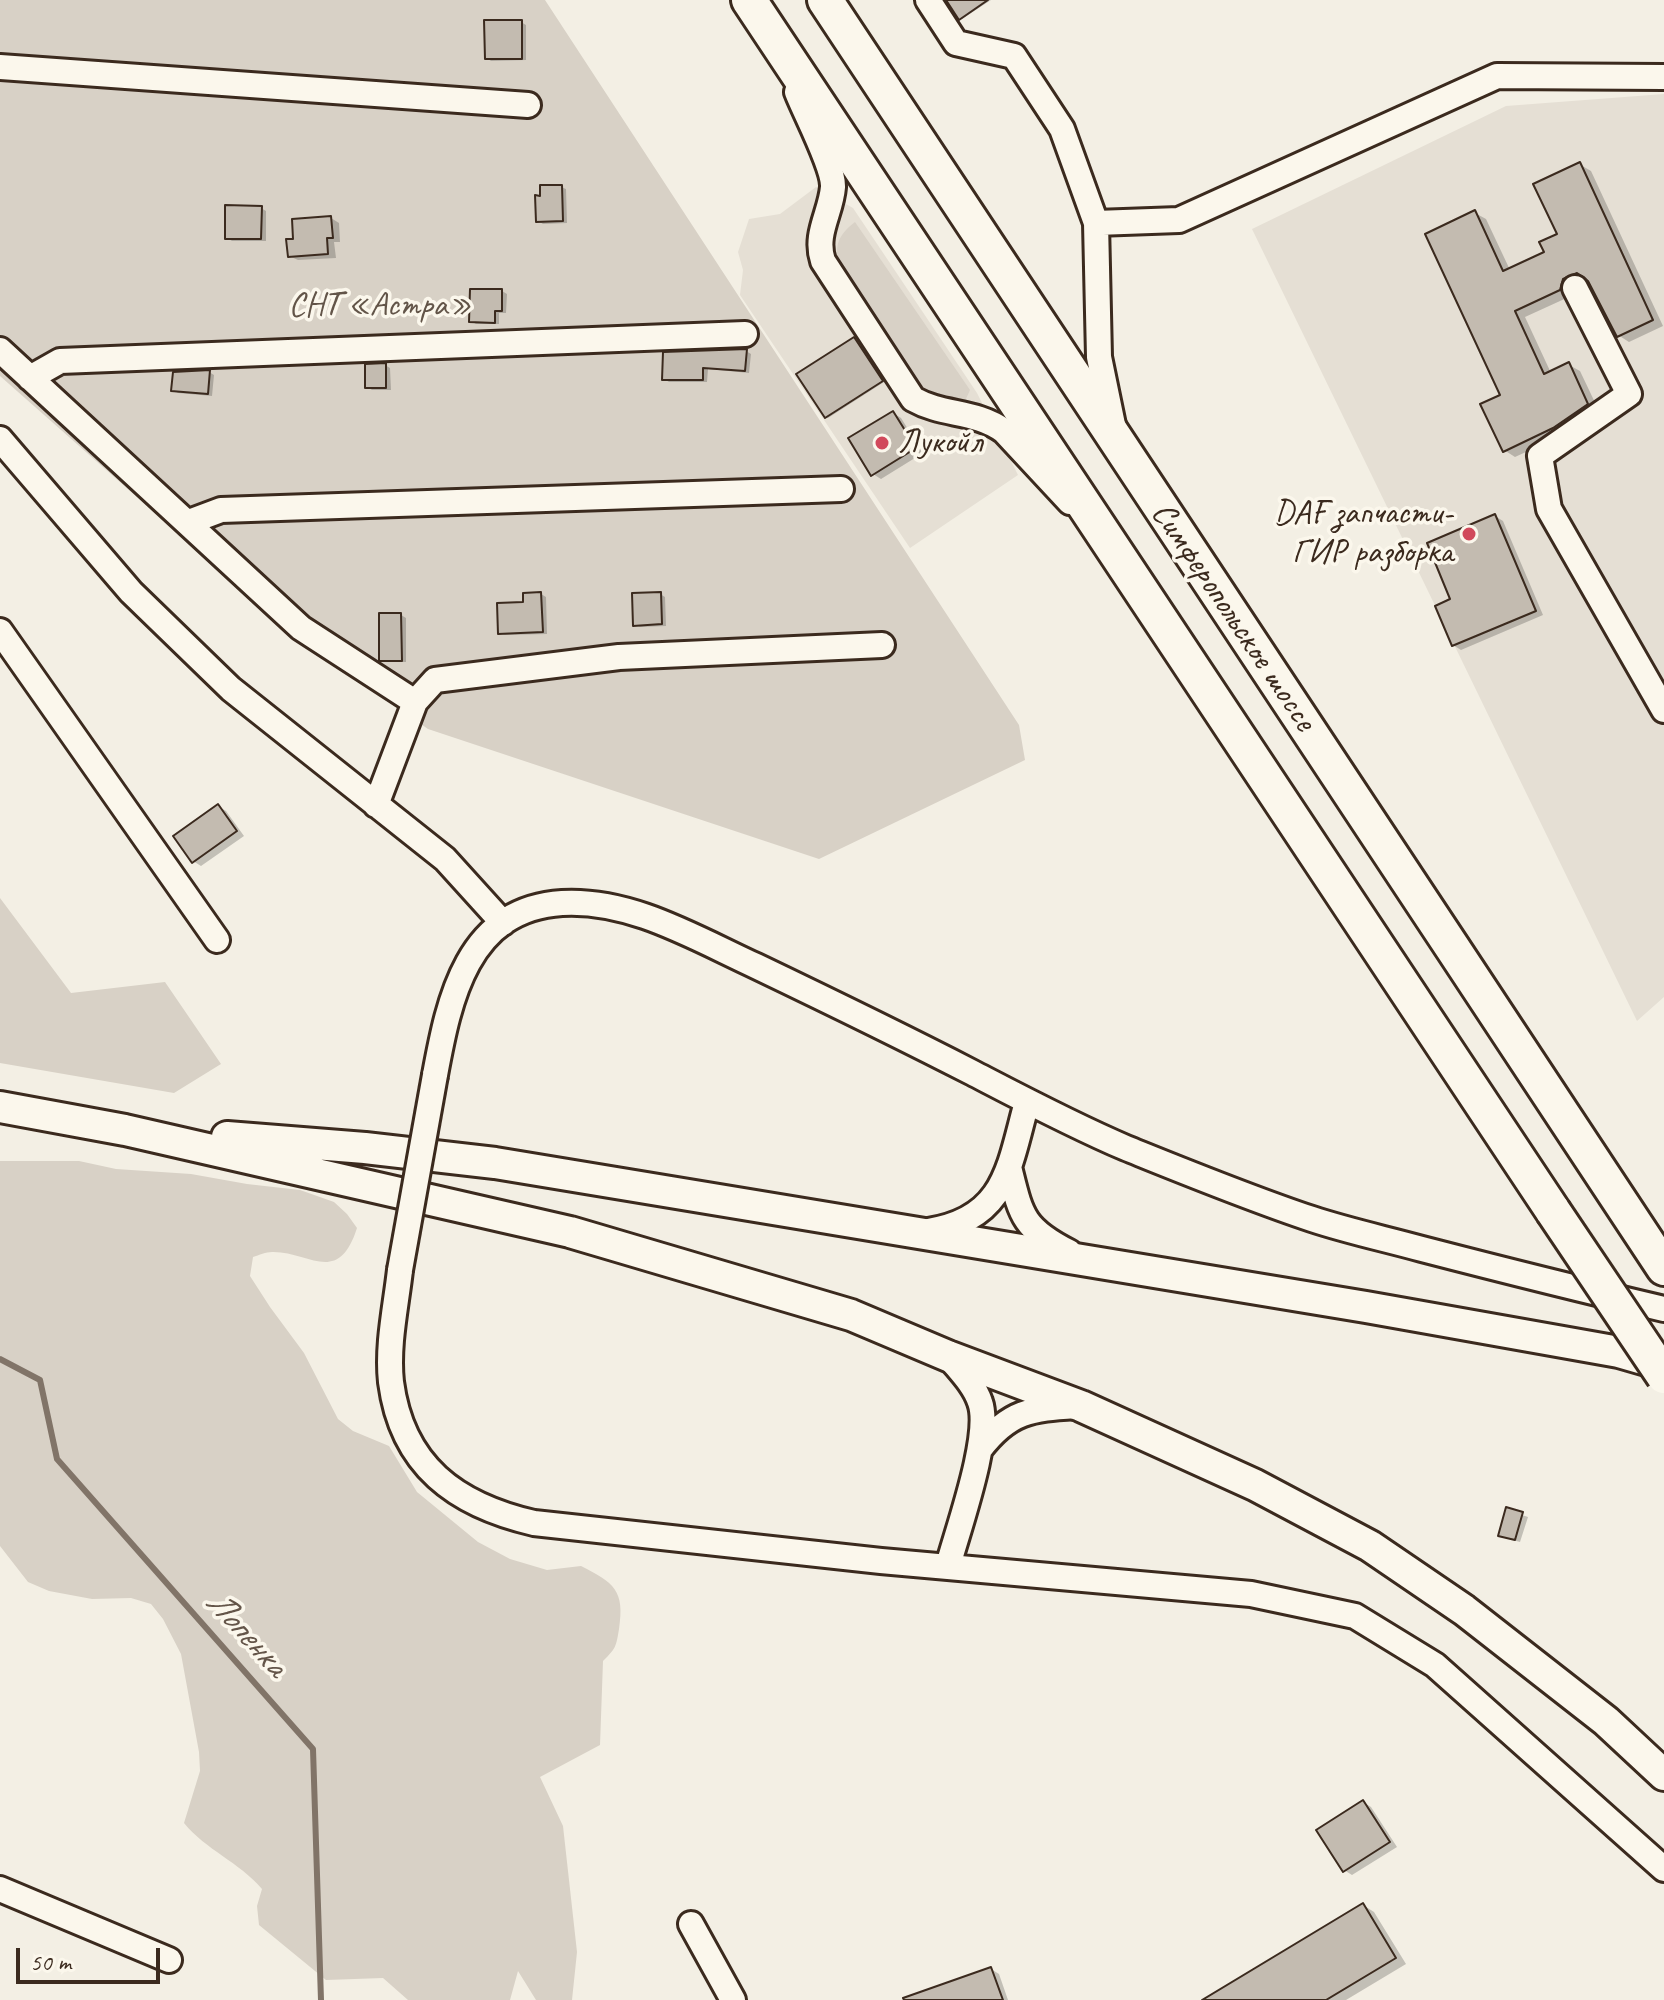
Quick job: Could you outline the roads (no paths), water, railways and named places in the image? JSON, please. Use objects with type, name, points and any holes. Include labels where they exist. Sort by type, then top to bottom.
[{"type":"highway","name":"Симферопольское шоссе","points":[[749,0],[1664,1376]]},
{"type":"highway","name":"Симферопольское шоссе","points":[[825,0],[1664,1268]]},
{"type":"main road","points":[[0,1107],[125,1130],[570,1232],[851,1315],[948,1356],[1081,1406],[1255,1485],[1370,1546],[1464,1610],[1606,1721],[1664,1775]]},
{"type":"main road","points":[[125,1130],[365,1148],[495,1163],[1619,1352],[1664,1365]]},
{"type":"street","points":[[928,0],[956,43],[1014,56],[1062,129],[1096,223],[1099,357],[1116,443]]},
{"type":"street","points":[[774,38],[832,173],[833,187],[819,242],[823,261],[913,399],[928,408],[983,418],[993,423],[1108,538]]},
{"type":"street","points":[[0,67],[528,105]]},
{"type":"street","points":[[1096,223],[1179,220],[1497,76],[1664,77]]},
{"type":"street","points":[[1575,288],[1629,394],[1540,456],[1549,509],[1664,710]]},
{"type":"street","points":[[30,378],[60,361],[745,334]]},
{"type":"street","points":[[0,350],[301,628],[415,702]]},
{"type":"street","points":[[0,439],[131,592],[231,689],[445,859],[503,923]]},
{"type":"street","points":[[189,522],[221,510],[841,489]]},
{"type":"street","points":[[0,631],[217,940]]},
{"type":"street","points":[[376,805],[415,702],[435,680],[604,659],[882,645]]},
{"type":"street","points":[[1664,1309],[1544,1281],[1315,1220],[1224,1187],[1027,1102],[821,997],[664,923],[609,905],[561,903],[530,909],[503,923],[480,943],[465,965],[454,990],[435,1075],[400,1270],[391,1339],[391,1381],[400,1419],[411,1447],[430,1472],[475,1504],[499,1515],[534,1523],[1251,1594],[1355,1616],[1435,1665],[1664,1869]]},
{"type":"street","points":[[918,1232],[952,1227],[976,1215],[997,1193],[1009,1167],[1027,1102]]},
{"type":"street","points":[[1009,1167],[1018,1203],[1027,1223],[1042,1238],[1086,1260]]},
{"type":"street","points":[[948,1356],[980,1402],[983,1423],[979,1451],[948,1566]]},
{"type":"street","points":[[979,1451],[995,1429],[1014,1416],[1038,1408],[1081,1406]]},
{"type":"street","points":[[0,1889],[169,1960]]},
{"type":"street","points":[[691,1924],[733,2000]]},
{"type":"waterway","name":"Лопенка","points":[[0,1359],[40,1380],[57,1459],[313,1749],[321,2000]]},
{"type":"place","name":"Лукойл","points":[[882,443]]},
{"type":"place","name":"DAF запчасти- ГИР разборка","points":[[1469,534]]},
{"type":"park label","name":"СНТ «Астра»","points":[[380,306]]}]
